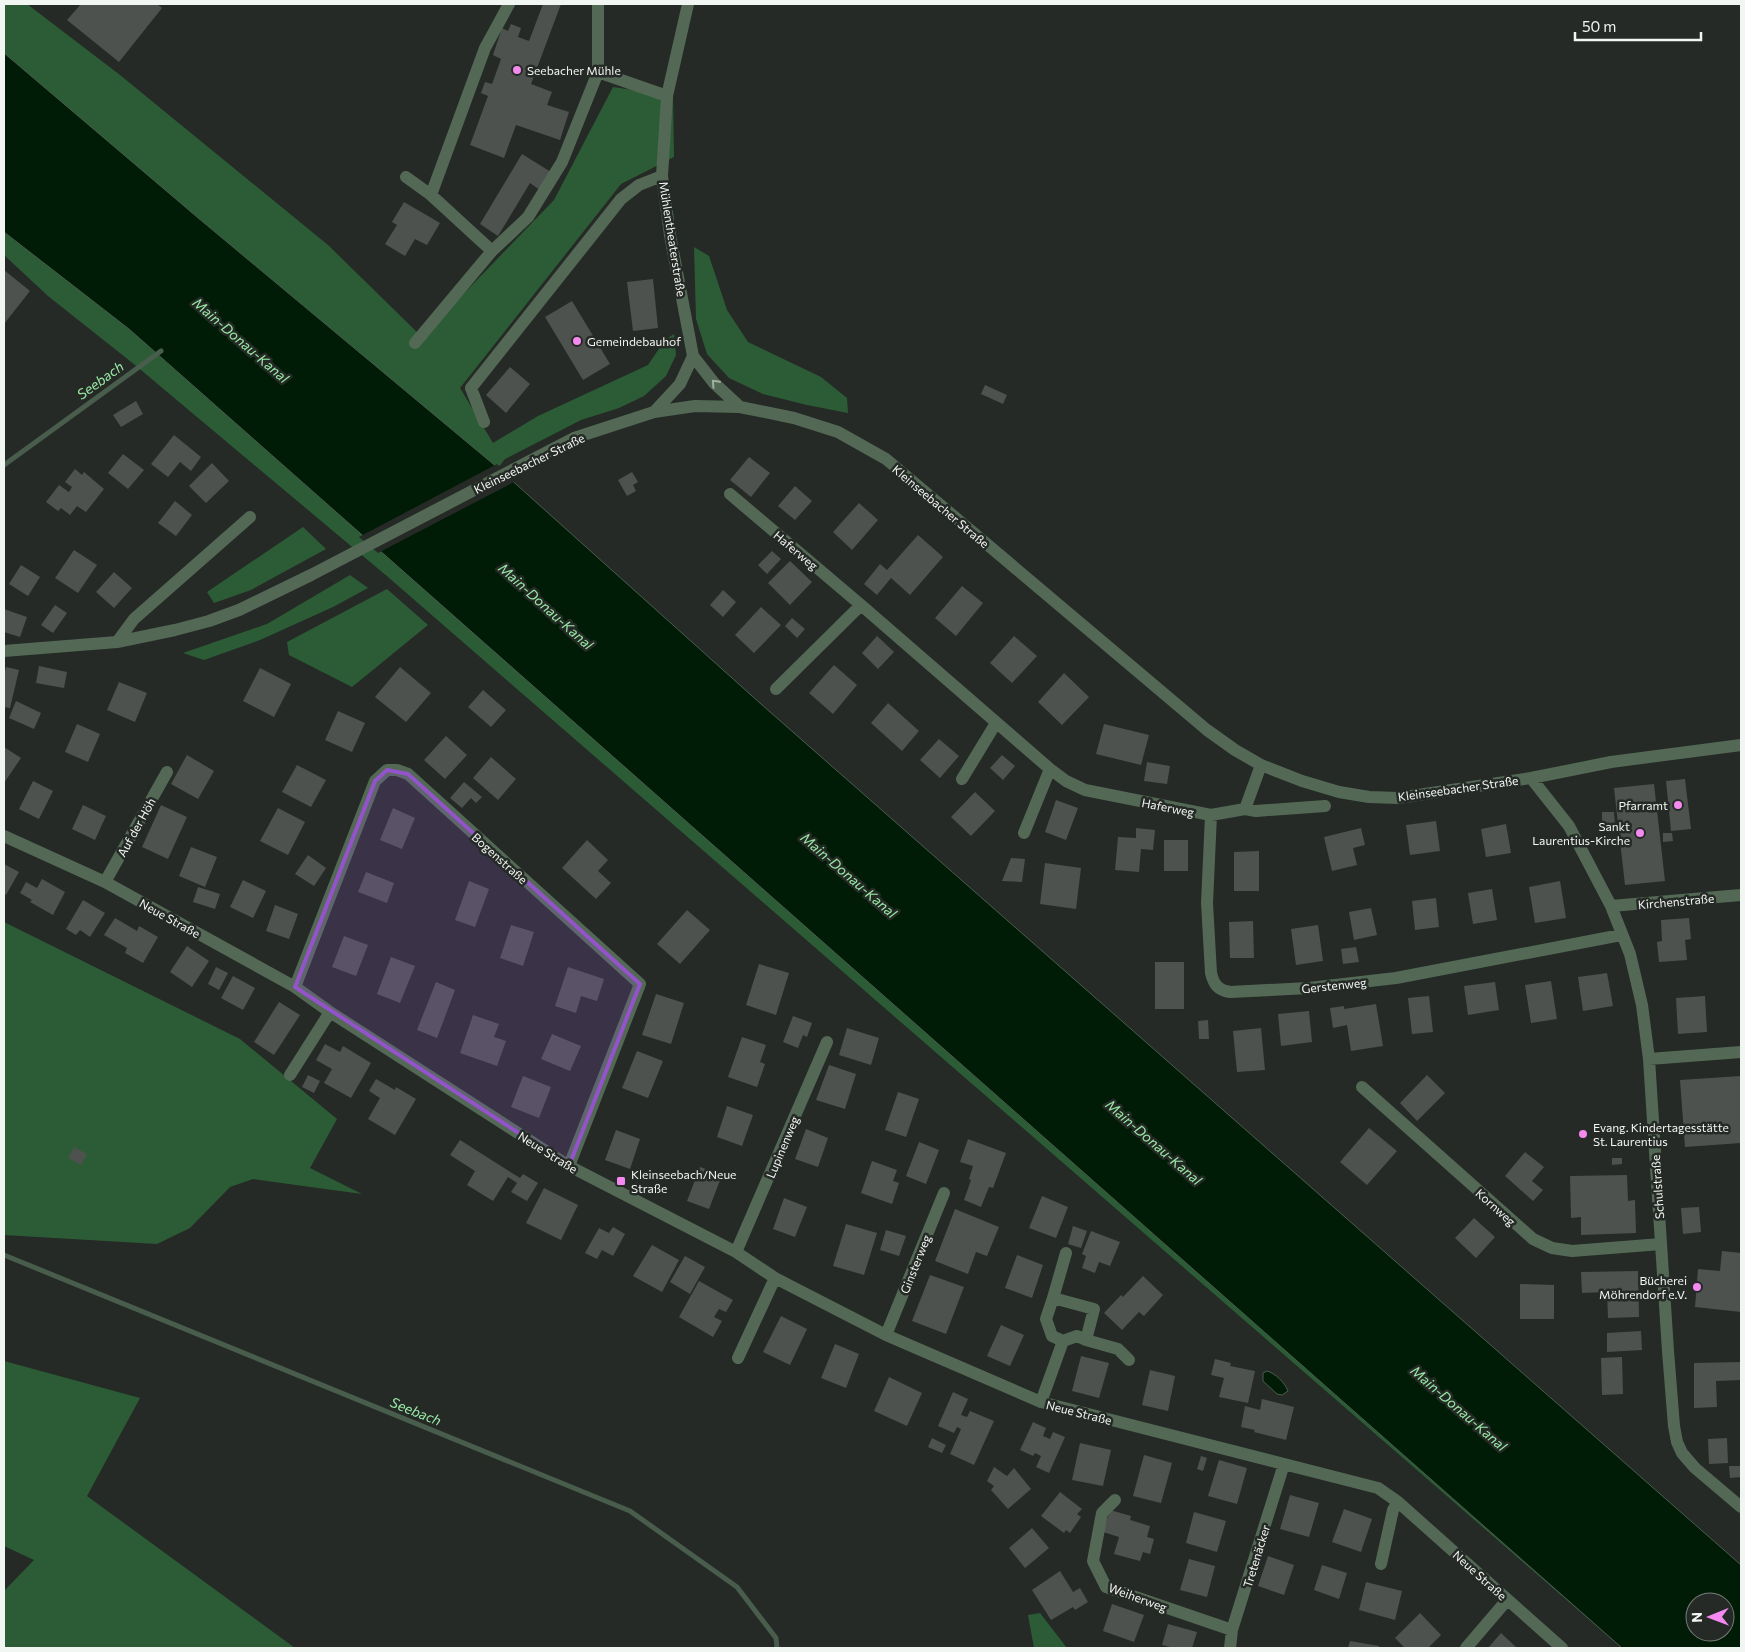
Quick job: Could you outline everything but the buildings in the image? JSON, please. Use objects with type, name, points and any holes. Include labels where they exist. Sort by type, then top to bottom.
[{"type":"street","points":[[431,195],[485,48],[510,4]]},
{"type":"street","points":[[415,342],[492,251],[528,217],[562,162],[598,72],[598,4]]},
{"type":"street","name":"Mühlentheaterstraße","points":[[688,4],[667,96],[662,176],[670,235],[693,356]]},
{"type":"street","points":[[598,72],[667,96]]},
{"type":"street","points":[[484,422],[471,388],[622,200],[639,185],[662,176]]},
{"type":"street","points":[[406,177],[431,195],[492,251]]},
{"type":"street","points":[[654,412],[680,384],[693,356],[714,383],[740,407]]},
{"type":"street","name":"Kleinseebacher Straße","points":[[4,651],[117,642],[175,630],[216,618],[239,610],[333,563],[574,438],[654,412],[696,406],[740,407],[794,418],[838,432],[886,459],[1207,730],[1260,765],[1302,781],[1339,792],[1370,797],[1398,798],[1531,778],[1611,762],[1741,746]]},
{"type":"street","name":"Haferweg","points":[[730,494],[1066,781],[1085,790],[1211,815],[1245,809],[1256,811],[1325,806]]},
{"type":"street","points":[[117,642],[134,619],[250,517]]},
{"type":"street","points":[[776,689],[861,605]]},
{"type":"street","points":[[962,779],[996,723]]},
{"type":"street","points":[[1245,809],[1260,765]]},
{"type":"street","points":[[1024,833],[1050,769]]},
{"type":"street","name":"Bogenstraße","points":[[294,986],[375,780],[387,770],[397,770],[408,774],[640,984],[569,1166]]},
{"type":"street","name":"Auf der Höh","points":[[105,882],[167,772]]},
{"type":"street","name":"Schulstraße","points":[[1531,778],[1569,826],[1611,906],[1630,954],[1642,1005],[1649,1059],[1674,1426],[1677,1442],[1682,1453],[1694,1468],[1741,1507]]},
{"type":"street","name":"Gerstenweg","points":[[1211,815],[1207,903],[1211,973],[1214,984],[1221,990],[1230,992],[1309,988],[1396,978],[1621,935]]},
{"type":"street","name":"Neue Straße","points":[[4,836],[105,882],[294,986],[330,1012],[569,1166],[736,1252],[775,1278],[886,1335],[1040,1402],[1378,1488],[1398,1502],[1562,1648]]},
{"type":"street","name":"Kirchenstraße","points":[[1611,906],[1741,895]]},
{"type":"street","points":[[290,1075],[330,1012]]},
{"type":"street","name":"Lupinenweg","points":[[736,1252],[827,1042]]},
{"type":"street","points":[[1649,1059],[1741,1052]]},
{"type":"street","name":"Kornweg","points":[[1362,1087],[1533,1239],[1552,1248],[1572,1251],[1661,1244]]},
{"type":"street","name":"Ginsterweg","points":[[886,1335],[944,1192]]},
{"type":"street","points":[[1066,1253],[1046,1319],[1052,1336],[1063,1341],[1077,1336],[1118,1348],[1129,1360]]},
{"type":"street","points":[[738,1358],[775,1278]]},
{"type":"street","points":[[1053,1298],[1094,1309],[1086,1340]]},
{"type":"street","points":[[1040,1402],[1063,1341]]},
{"type":"street","name":"Tretenäcker","points":[[1230,1648],[1232,1630],[1284,1464]]},
{"type":"street","name":"Weiherweg","points":[[1115,1500],[1102,1513],[1093,1561],[1106,1587],[1232,1630]]},
{"type":"street","points":[[1382,1564],[1393,1510],[1398,1502]]},
{"type":"street","points":[[1466,1648],[1507,1600]]},
{"type":"highlighted area","points":[[387,770],[408,774],[640,984],[569,1166],[295,987],[375,781]]},
{"type":"green space","points":[[4,4],[27,4],[120,75],[328,245],[422,337],[554,200],[613,87],[673,96],[674,157],[621,184],[460,388],[493,443],[538,416],[648,365],[665,340],[674,334],[676,355],[666,376],[644,396],[619,408],[581,420],[505,459],[498,468],[4,53]]},
{"type":"green space","points":[[4,232],[129,329],[1622,1648],[388,577],[135,365],[48,296],[4,255]]},
{"type":"green space","points":[[694,247],[709,256],[727,310],[748,342],[821,377],[847,398],[848,413],[763,394],[729,378],[707,354],[696,319]]},
{"type":"green space","points":[[303,527],[326,549],[251,590],[214,603],[207,592]]},
{"type":"green space","points":[[350,575],[368,588],[333,607],[260,640],[204,660],[183,653],[267,624]]},
{"type":"green space","points":[[387,589],[428,625],[352,687],[289,655],[287,642]]},
{"type":"green space","points":[[4,922],[240,1039],[337,1119],[310,1168],[362,1194],[253,1179],[230,1187],[190,1228],[157,1244],[4,1235]]},
{"type":"green space","points":[[4,1361],[140,1398],[87,1496],[295,1648],[4,1648],[4,1591],[34,1560],[4,1546]]},
{"type":"green space","points":[[1040,1613],[1067,1648],[1034,1648],[1028,1615]]},
{"type":"water","name":"Main-Donau-Kanal","points":[[4,53],[498,468],[761,704],[1741,1565],[1741,1648],[1622,1648],[129,329],[4,232]]},
{"type":"water","points":[[1267,1371],[1279,1379],[1288,1391],[1282,1395],[1277,1394],[1263,1381],[1263,1373]]},
{"type":"pier","points":[[497,464],[516,481],[378,553],[359,537]]},
{"type":"waterway","name":"Seebach","points":[[4,465],[161,351]]},
{"type":"waterway","name":"Seebach","points":[[4,1255],[630,1511],[737,1587],[776,1638],[777,1648]]},
{"type":"place","name":"Seebacher Mühle","points":[[517,70]]},
{"type":"place","name":"Gemeindebauhof","points":[[577,341]]},
{"type":"place","name":"Pfarramt","points":[[1678,805]]},
{"type":"place","name":"Sankt Laurentius-Kirche","points":[[1640,833]]},
{"type":"place","name":"Evang. Kindertagesstätte St. Laurentius","points":[[1583,1134]]},
{"type":"place","name":"Kleinseebach/Neue Straße","points":[[621,1181]]},
{"type":"place","name":"Bücherei Möhrendorf e.V.","points":[[1697,1287]]}]
